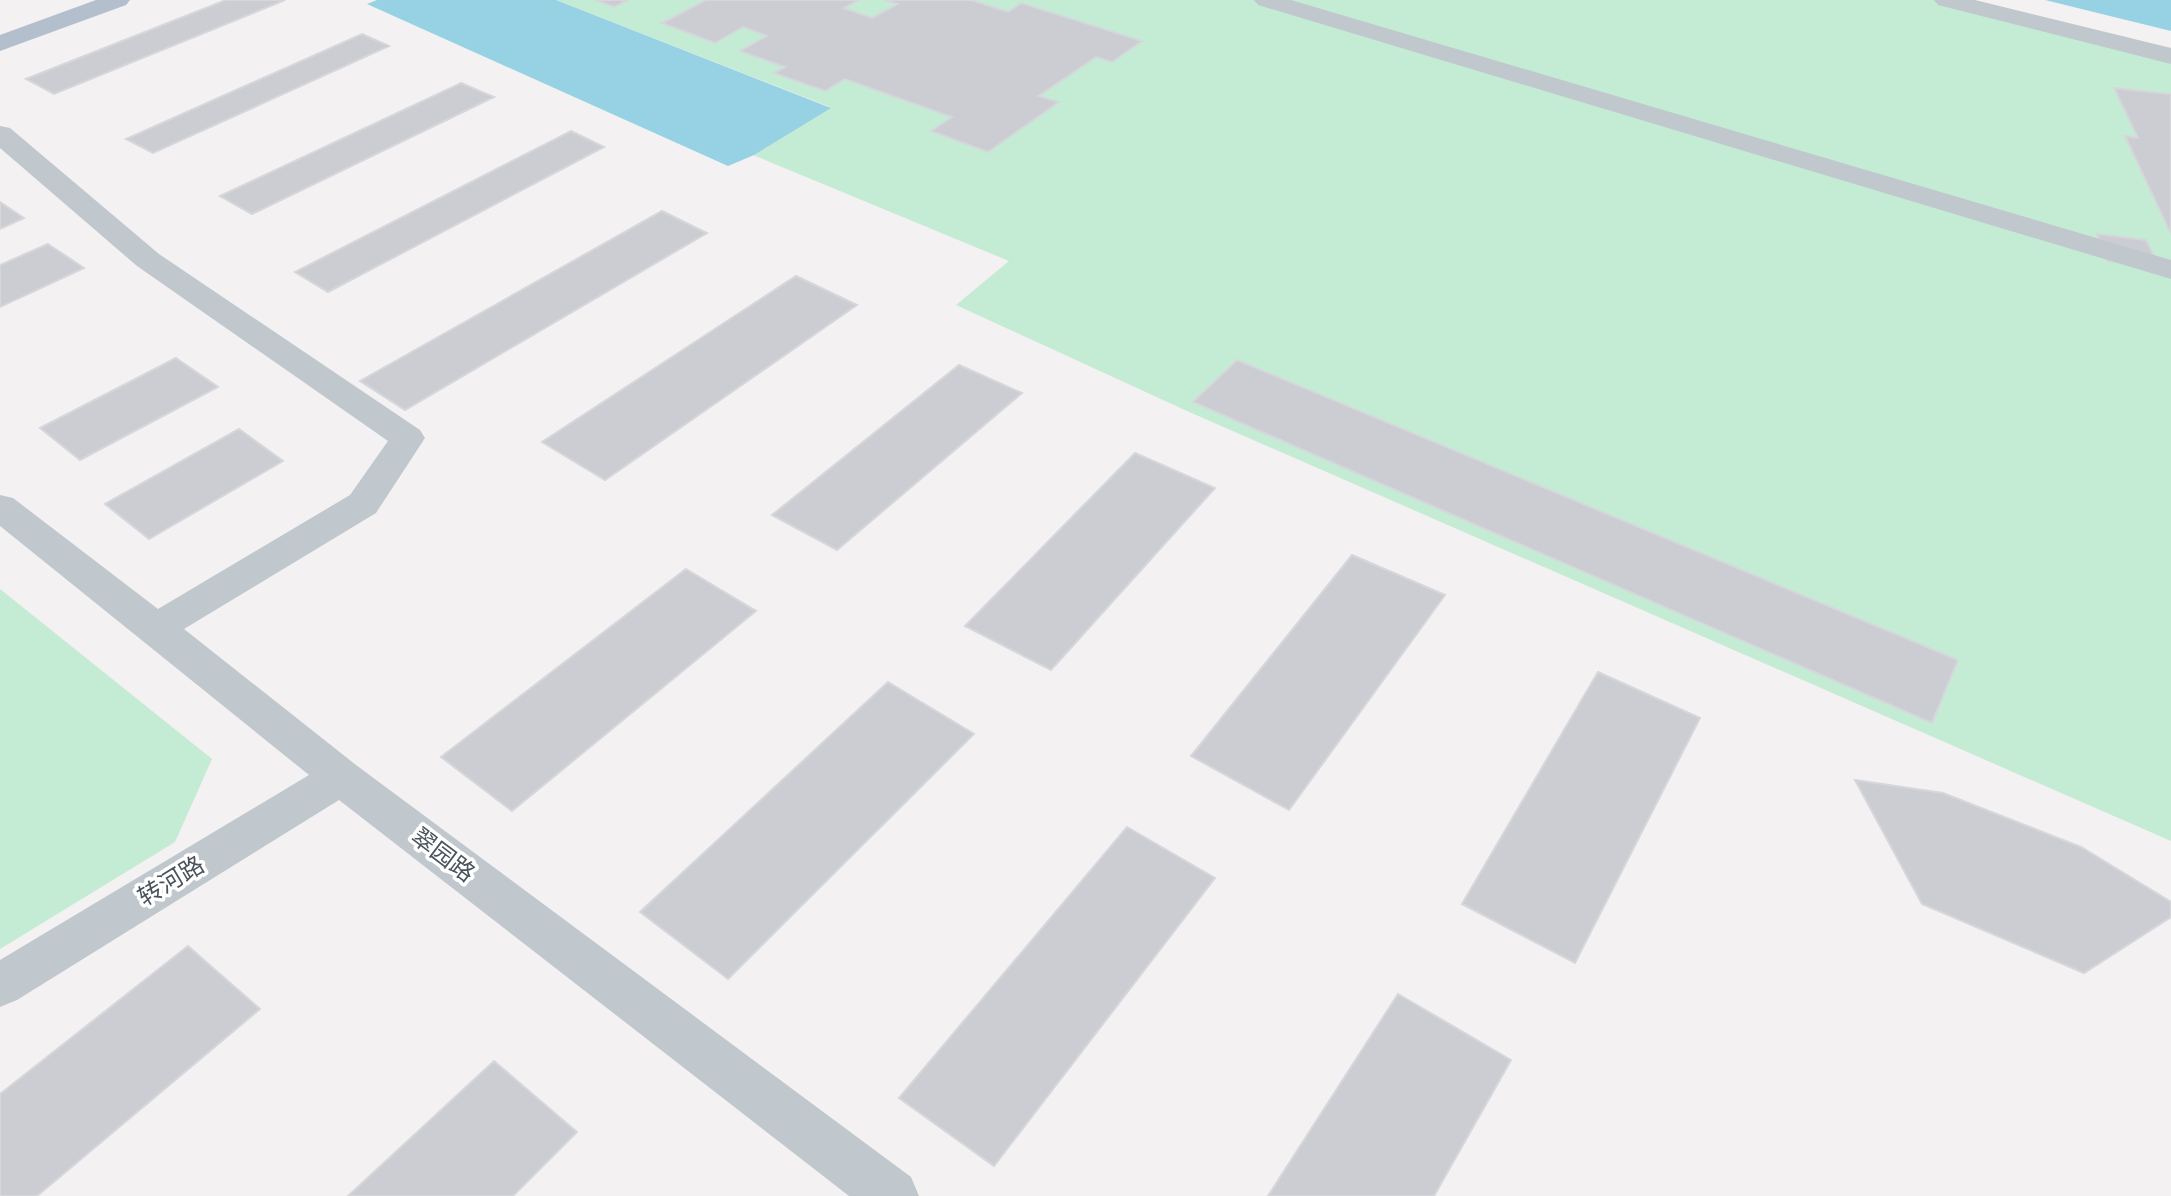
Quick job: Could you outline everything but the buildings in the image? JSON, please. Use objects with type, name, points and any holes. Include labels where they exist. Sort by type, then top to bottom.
[{"type":"main road","points":[[0,24],[65,0]]},
{"type":"main road","points":[[0,44],[118,0]]},
{"type":"street","points":[[1266,0],[2171,270]]},
{"type":"street","points":[[1946,0],[2171,56]]},
{"type":"street","points":[[0,134],[148,260],[408,438],[363,503],[156,628]]},
{"type":"street","name":"翠园路","points":[[0,507],[341,777],[892,1196]]},
{"type":"street","name":"转河路","points":[[0,985],[341,777]]},
{"type":"green space","points":[[556,0],[1946,0],[2171,56],[2171,841],[1187,411],[956,305],[1009,261],[753,155],[830,107]]},
{"type":"green space","points":[[0,589],[212,759],[175,842],[0,949]]},
{"type":"water","points":[[377,0],[556,0],[831,108],[754,155],[728,166],[367,4]]},
{"type":"water","points":[[2045,0],[2171,0],[2171,31]]}]
